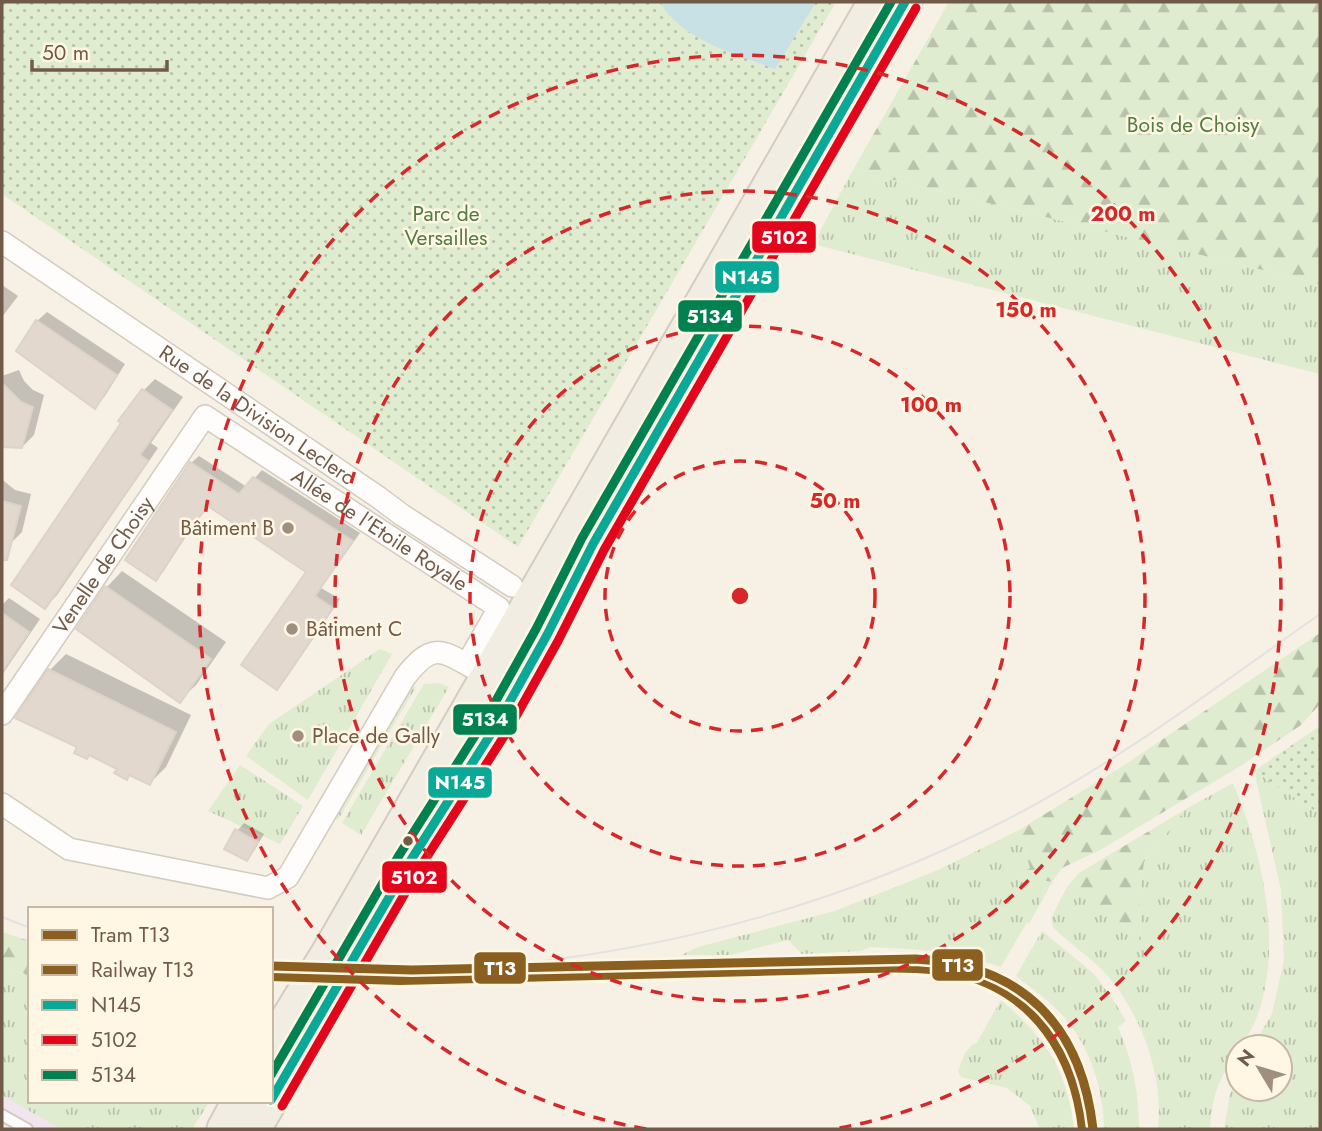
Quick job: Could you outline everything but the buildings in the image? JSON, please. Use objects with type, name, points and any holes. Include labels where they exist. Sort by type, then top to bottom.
[{"type":"main road","points":[[273,1095],[317,996],[492,678],[875,2]]},
{"type":"main road","points":[[345,947],[409,863],[492,678],[593,544],[905,2]]},
{"type":"main road","points":[[273,1044],[317,996]]},
{"type":"main road","points":[[224,1129],[236,1103]]},
{"type":"main road","points":[[254,1129],[269,1103]]},
{"type":"street","name":"Rue de la Division Leclerc","points":[[2,242],[402,515],[512,586]]},
{"type":"street","name":"Allée de l'Etoile Royale","points":[[205,416],[499,608],[492,678]]},
{"type":"street","name":"Venelle de Choisy","points":[[2,715],[205,416]]},
{"type":"street","points":[[2,804],[69,849],[268,888],[288,877],[405,677],[419,660],[430,652],[441,652],[492,678]]},
{"type":"lane","points":[[212,1129],[235,1103]]},
{"type":"lane","points":[[2,1115],[27,1129]]},
{"type":"shaded area","points":[[2,1095],[60,1129],[2,1129]]},
{"type":"green space","name":"Parc de Versailles","points":[[2,2],[836,2],[518,547],[2,194]]},
{"type":"green space","name":"Bois de Choisy","points":[[949,2],[1320,2],[1320,284],[853,170]]},
{"type":"green space","points":[[853,170],[1320,284],[1320,374],[813,244]]},
{"type":"green space","points":[[1320,633],[1320,704],[1301,725],[1242,765],[1100,850],[1062,868],[1052,882],[1017,875],[1030,868],[1019,830],[1126,764]]},
{"type":"green space","points":[[380,649],[392,654],[308,800],[246,756],[269,724]]},
{"type":"green space","points":[[439,683],[449,687],[361,835],[342,823],[424,684]]},
{"type":"green space","points":[[408,687],[416,687],[338,820],[333,817]]},
{"type":"green space","points":[[1320,726],[1320,814],[1254,771]]},
{"type":"green space","points":[[240,765],[303,806],[280,844],[208,811]]},
{"type":"green space","points":[[1254,771],[1320,814],[1320,1129],[1224,1129],[1228,1103],[1294,1103],[1294,1033],[1260,1033],[1272,1014],[1284,960],[1281,890]]},
{"type":"green space","points":[[1233,783],[1260,865],[1269,923],[1269,952],[1260,1008],[1249,1033],[1224,1033],[1224,1074],[1216,1092],[1210,1129],[1158,1129],[1159,1109],[1153,1067],[1130,1007],[1106,974],[1053,927],[1051,918],[1068,885],[1141,941],[1139,901],[1144,862],[1186,809]]},
{"type":"green space","points":[[1186,809],[1144,862],[1139,901],[1141,941],[1113,917],[1068,886],[1079,873]]},
{"type":"green space","points":[[1019,830],[1030,868],[1018,875],[1052,882],[1001,967],[952,954],[904,949],[870,947],[860,951],[802,954],[788,940],[731,955],[681,955],[698,947],[835,911],[938,870]]},
{"type":"green space","points":[[1042,931],[1093,973],[1126,1021],[1118,1027],[1134,1076],[1139,1129],[1104,1129],[1098,1085],[1082,1042],[1060,1012],[1016,976]]},
{"type":"green space","points":[[2,932],[28,940],[28,974],[2,968]]},
{"type":"green space","points":[[2,968],[28,974],[28,1103],[209,1103],[192,1129],[60,1129],[2,1095]]},
{"type":"green space","points":[[1001,1000],[1030,1028],[1052,1057],[1066,1089],[1074,1129],[1040,1129],[1030,1106],[1007,1088],[961,1077],[958,1071],[965,1053],[976,1044]]},
{"type":"water","points":[[660,2],[816,2],[775,69],[695,36],[669,15]]},
{"type":"tram line","points":[[458,969],[558,959],[674,939],[788,909],[899,869],[1006,820],[1088,774],[1166,723],[1320,614]]},
{"type":"tram line","points":[[2,917],[28,927]]},
{"type":"tram line","name":"T13","points":[[273,966],[412,970],[915,959],[953,963],[986,973],[1015,987],[1039,1006],[1059,1030],[1075,1059],[1086,1092],[1093,1129]]},
{"type":"rail line","name":"T13","points":[[273,976],[400,980],[881,968],[915,968],[961,974],[987,983],[1011,996],[1047,1031],[1061,1053],[1071,1077],[1079,1102],[1083,1129]]},
{"type":"transit line","name":"5134","points":[[273,1072],[398,857],[488,715],[582,538],[891,2]]},
{"type":"transit line","name":"N145","points":[[273,1097],[409,863],[499,721],[593,544],[905,2]]},
{"type":"transit line","name":"5102","points":[[282,1106],[419,869],[510,727],[604,550],[916,8]]},
{"type":"place","name":"Bâtiment B","points":[[288,528]]},
{"type":"place","name":"Bâtiment C","points":[[292,629]]},
{"type":"place","name":"Place de Gally","points":[[298,736]]}]
